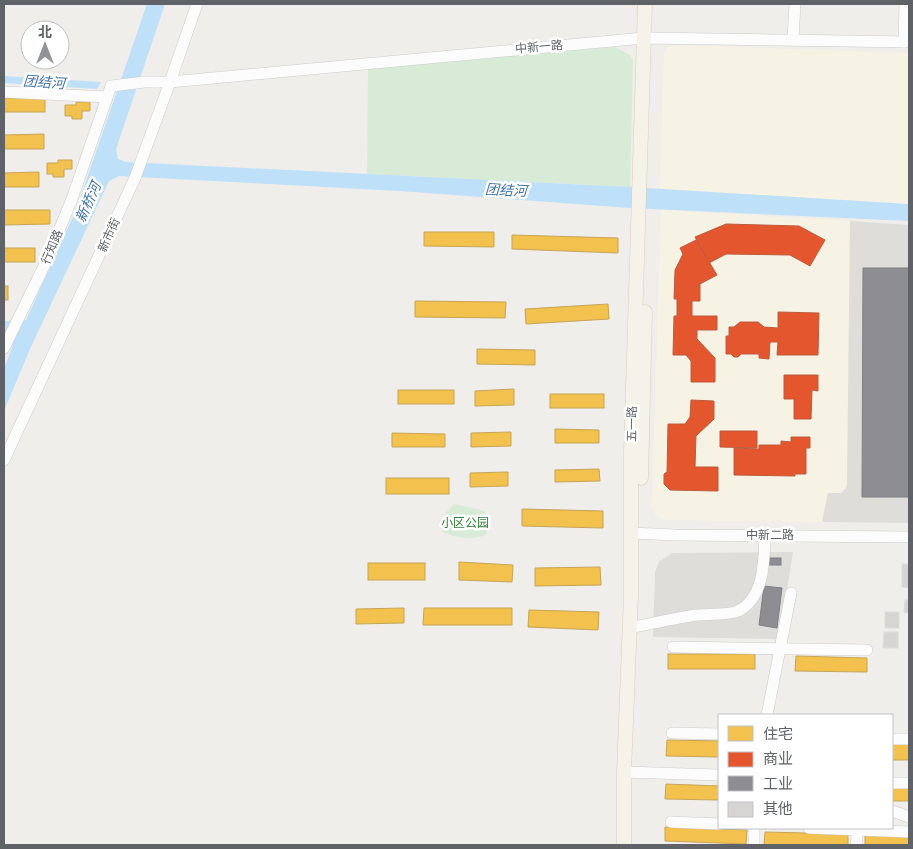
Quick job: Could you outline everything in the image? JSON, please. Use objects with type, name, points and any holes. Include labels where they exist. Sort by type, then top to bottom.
[{"type":"main road","name":"五一路","points":[[632,845],[636,627],[634,369],[644,215],[648,37],[646,4]]},
{"type":"main road","name":"五一路","points":[[648,37],[653,4]]},
{"type":"main road","name":"五一路","points":[[624,845],[624,772],[629,628],[635,533]]},
{"type":"street","name":"新市街","points":[[4,460],[134,178],[197,4]]},
{"type":"street","points":[[794,39],[795,4]]},
{"type":"street","points":[[904,4],[907,42]]},
{"type":"street","name":"中新一路","points":[[4,92],[112,89],[146,82],[170,82],[648,37],[907,42]]},
{"type":"street","name":"行知路","points":[[4,347],[46,262],[72,199],[112,89]]},
{"type":"street","name":"中新二路","points":[[635,533],[909,537]]},
{"type":"street","points":[[629,628],[695,616],[738,612],[752,599],[762,578],[765,535]]},
{"type":"street","points":[[766,714],[791,594]]},
{"type":"street","points":[[673,647],[868,650]]},
{"type":"street","points":[[672,733],[718,734]]},
{"type":"street","points":[[893,739],[909,740]]},
{"type":"street","points":[[624,772],[718,775]]},
{"type":"street","points":[[893,783],[909,783]]},
{"type":"street","points":[[893,811],[909,817]]},
{"type":"street","points":[[671,822],[718,824]]},
{"type":"street","points":[[754,829],[754,845]]},
{"type":"street","points":[[856,845],[858,829],[909,832]]},
{"type":"shaded area","points":[[676,45],[909,53],[909,204],[660,189],[664,53],[668,47]]},
{"type":"shaded area","points":[[661,210],[850,221],[847,484],[841,493],[828,494],[822,522],[665,520],[656,515],[652,507]]},
{"type":"shaded area","points":[[850,221],[909,225],[909,523],[822,522],[828,493],[841,493],[847,484]]},
{"type":"shaded area","points":[[793,552],[779,639],[653,637],[655,572],[659,562],[672,553]]},
{"type":"green space","points":[[615,47],[630,55],[633,60],[630,187],[367,174],[368,69]]},
{"type":"green space","name":"小区公园","points":[[454,504],[485,511],[490,524],[486,535],[464,538],[442,532],[444,515]]},
{"type":"water","points":[[147,4],[165,4],[116,149],[118,159],[126,162],[630,187],[909,204],[909,221],[630,208],[400,191],[119,176],[109,181],[30,349],[4,411],[4,369],[13,345],[4,341],[4,321],[26,320],[76,210]]},
{"type":"water","name":"团结河","points":[[4,76],[101,82],[97,89],[4,83]]},
{"type":"building: 住宅","points":[[4,98],[45,98],[45,112],[4,112]]},
{"type":"building: 住宅","points":[[76,102],[90,102],[90,111],[82,111],[82,119],[72,119],[72,116],[65,116],[65,105],[76,105]]},
{"type":"building: 住宅","points":[[44,134],[44,149],[4,149],[4,135]]},
{"type":"building: 住宅","points":[[58,160],[72,160],[72,169],[64,169],[64,177],[53,177],[53,174],[47,174],[47,163],[58,163]]},
{"type":"building: 住宅","points":[[39,172],[39,187],[4,187],[4,173]]},
{"type":"building: 住宅","points":[[4,210],[50,210],[50,224],[4,225]]},
{"type":"building: 住宅","points":[[424,232],[494,232],[494,247],[424,246]]},
{"type":"building: 住宅","points":[[512,235],[618,238],[618,253],[512,249]]},
{"type":"building: 住宅","points":[[4,248],[35,248],[35,262],[4,262]]},
{"type":"building: 住宅","points":[[4,286],[8,286],[8,300],[4,300]]},
{"type":"building: 住宅","points":[[415,301],[506,302],[505,318],[415,317]]},
{"type":"building: 住宅","points":[[608,304],[609,319],[526,324],[525,309]]},
{"type":"building: 住宅","points":[[477,349],[535,350],[535,365],[477,364]]},
{"type":"building: 住宅","points":[[514,389],[514,405],[475,406],[475,391]]},
{"type":"building: 住宅","points":[[398,390],[454,390],[454,404],[398,404]]},
{"type":"building: 住宅","points":[[550,394],[604,394],[604,408],[550,408]]},
{"type":"building: 住宅","points":[[555,429],[599,430],[599,443],[555,443]]},
{"type":"building: 住宅","points":[[511,432],[511,446],[471,447],[471,433]]},
{"type":"building: 住宅","points":[[392,433],[445,434],[445,447],[392,447]]},
{"type":"building: 住宅","points":[[599,469],[600,481],[555,482],[555,470]]},
{"type":"building: 住宅","points":[[508,472],[508,486],[470,487],[470,473]]},
{"type":"building: 住宅","points":[[386,478],[449,478],[449,494],[386,494]]},
{"type":"building: 住宅","points":[[522,509],[603,511],[603,528],[522,526]]},
{"type":"building: 住宅","points":[[459,562],[513,565],[512,582],[459,580]]},
{"type":"building: 住宅","points":[[368,563],[425,563],[425,580],[368,580]]},
{"type":"building: 住宅","points":[[600,567],[601,585],[535,586],[535,568]]},
{"type":"building: 住宅","points":[[404,608],[404,623],[356,624],[356,609]]},
{"type":"building: 住宅","points":[[424,608],[512,608],[512,625],[423,625]]},
{"type":"building: 住宅","points":[[529,610],[599,612],[598,630],[528,627]]},
{"type":"building: 住宅","points":[[668,654],[755,654],[755,669],[668,669]]},
{"type":"building: 住宅","points":[[796,656],[867,658],[867,672],[795,671]]},
{"type":"building: 住宅","points":[[667,740],[718,741],[718,757],[666,756]]},
{"type":"building: 住宅","points":[[893,744],[909,744],[909,760],[893,760]]},
{"type":"building: 住宅","points":[[666,784],[718,786],[718,800],[665,799]]},
{"type":"building: 住宅","points":[[893,787],[909,787],[909,801],[893,801]]},
{"type":"building: 住宅","points":[[665,827],[747,830],[746,844],[665,841]]},
{"type":"building: 住宅","points":[[765,832],[848,834],[848,845],[764,845]]},
{"type":"building: 住宅","points":[[865,834],[909,836],[909,845],[865,845]]},
{"type":"building: 商业","points":[[726,224],[799,226],[825,240],[810,266],[790,255],[726,254],[709,263],[695,237]]},
{"type":"building: 商业","points":[[696,240],[717,275],[700,284],[700,301],[692,301],[692,316],[717,316],[717,330],[697,330],[697,339],[715,358],[715,382],[691,382],[691,361],[686,355],[673,355],[674,316],[677,316],[677,299],[674,299],[675,270],[683,254],[680,248]]},
{"type":"building: 商业","points":[[778,312],[819,313],[818,355],[777,355],[778,342],[770,342],[769,359],[759,358],[759,354],[741,354],[738,357],[734,357],[731,354],[726,354],[726,336],[729,336],[729,327],[734,327],[740,322],[758,322],[764,327],[778,328]]},
{"type":"building: 商业","points":[[784,375],[818,375],[818,391],[812,390],[811,419],[794,419],[794,399],[784,399]]},
{"type":"building: 商业","points":[[691,400],[714,401],[714,419],[696,436],[695,467],[718,467],[718,491],[670,490],[664,484],[664,474],[667,472],[668,424],[685,424],[690,417]]},
{"type":"building: 商业","points":[[720,431],[757,431],[757,448],[720,447]]},
{"type":"building: 商业","points":[[791,437],[810,437],[810,448],[806,448],[806,474],[795,474],[795,476],[734,475],[734,448],[759,449],[759,445],[781,445],[781,441],[791,442]]},
{"type":"building: 工业","points":[[863,268],[909,268],[909,497],[862,497]]},
{"type":"building: 工业","points":[[768,558],[781,558],[781,565],[768,565]]},
{"type":"building: 工业","points":[[764,586],[782,588],[777,628],[759,625]]},
{"type":"building: 其他","points":[[902,564],[909,564],[909,588],[902,587]]},
{"type":"building: 其他","points":[[905,600],[909,600],[909,613],[904,612]]},
{"type":"building: 其他","points":[[885,612],[899,612],[899,628],[885,628]]},
{"type":"building: 其他","points":[[884,632],[898,632],[898,648],[883,648]]},
{"type":"water label","name":"新桥河","points":[[88,202]]}]
